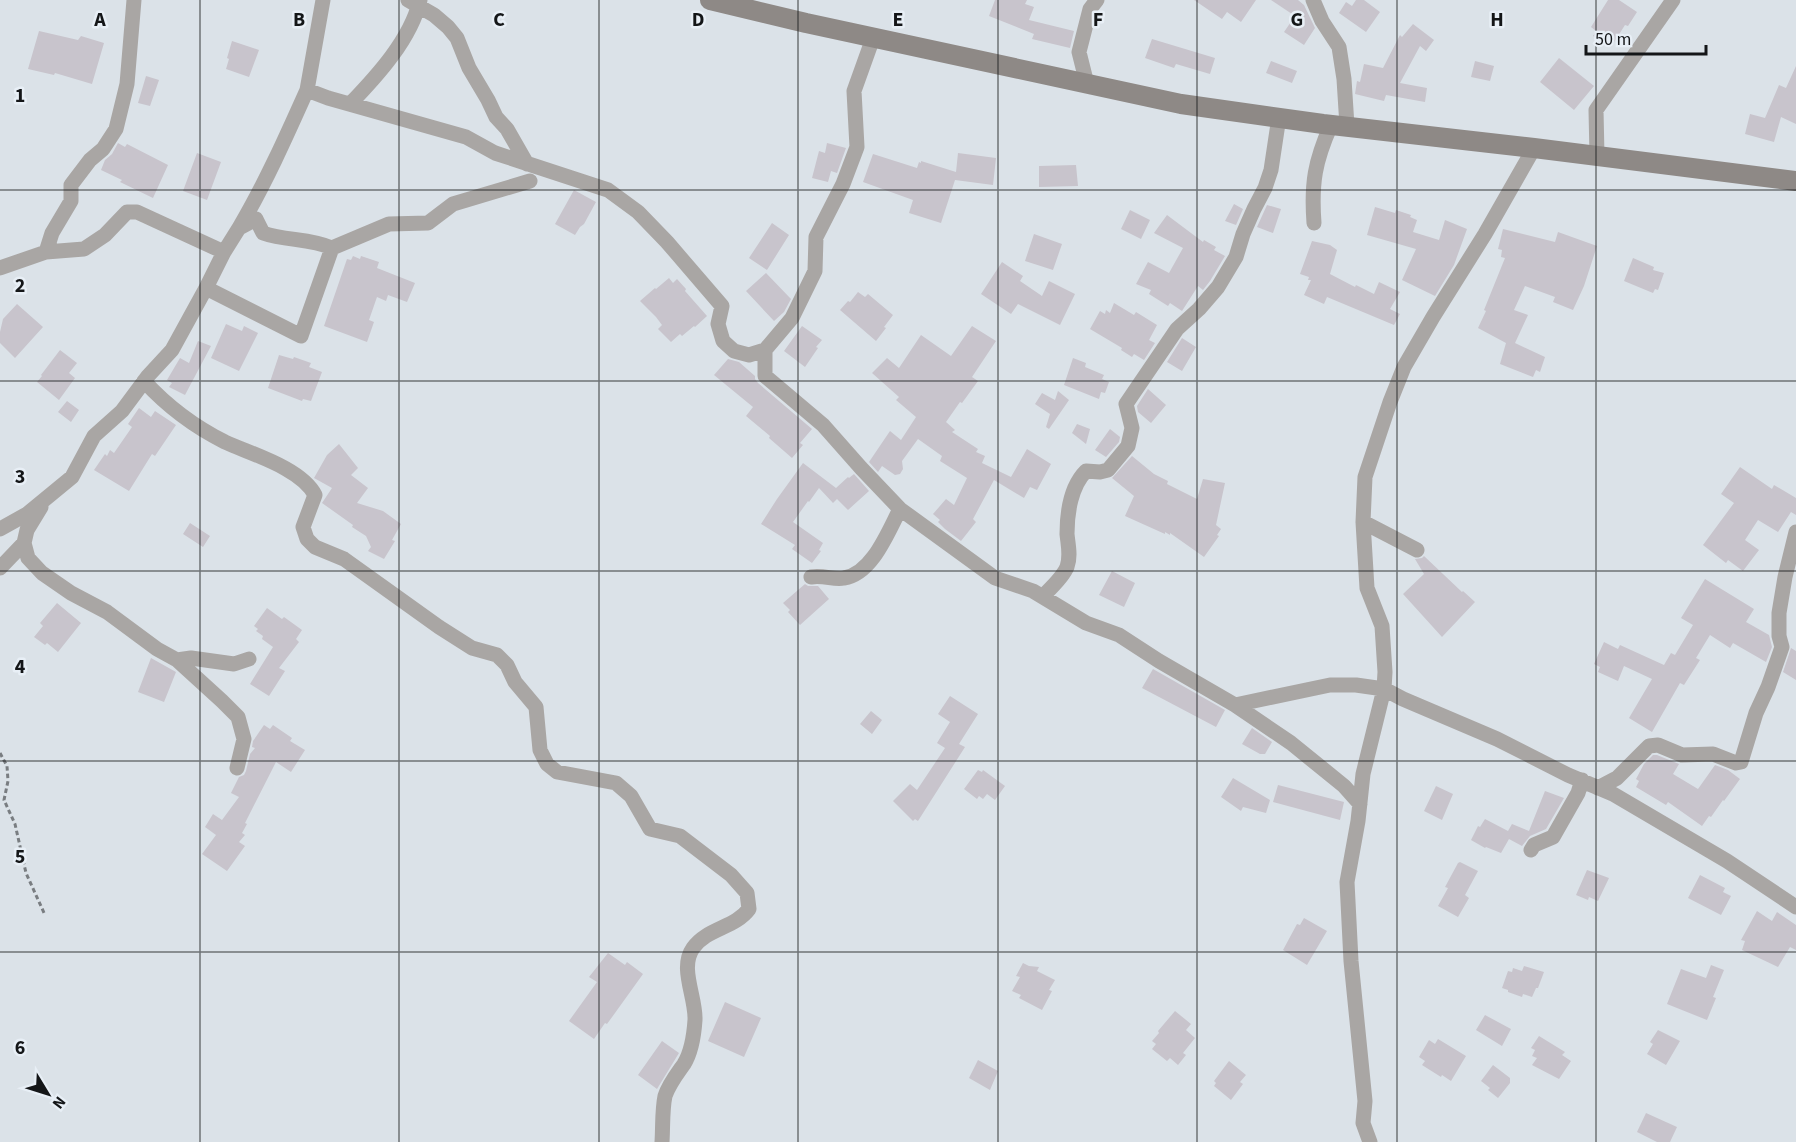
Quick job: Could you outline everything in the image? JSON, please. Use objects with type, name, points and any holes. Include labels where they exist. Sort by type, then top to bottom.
[{"type":"main road","points":[[710,0],[873,38],[1181,104],[1796,181]]},
{"type":"street","points":[[46,252],[52,233],[71,201],[71,185],[90,160],[103,149],[116,129],[127,84],[134,0]]},
{"type":"street","points":[[0,529],[27,514],[72,477],[94,436],[122,411],[144,381],[172,350],[275,161],[307,90],[323,0]]},
{"type":"street","points":[[1087,84],[1079,52],[1090,9],[1097,0]]},
{"type":"street","points":[[1313,0],[1322,21],[1339,47],[1344,79],[1339,125],[1319,152],[1313,183],[1314,223]]},
{"type":"street","points":[[1597,156],[1596,110],[1673,0]]},
{"type":"street","points":[[350,104],[406,35],[416,2],[448,27],[457,38],[496,117],[507,129],[527,164]]},
{"type":"street","points":[[307,90],[466,137],[495,153],[608,190],[638,212],[722,306],[718,324],[723,341],[734,351],[749,355],[765,350],[792,318],[815,270],[816,237],[843,184],[857,147],[854,91],[873,38]]},
{"type":"street","points":[[1043,596],[1067,566],[1069,516],[1072,494],[1079,477],[1086,471],[1108,470],[1128,446],[1132,428],[1127,416],[1126,404],[1177,329],[1218,287],[1236,257],[1271,170],[1279,117]]},
{"type":"street","points":[[1370,1142],[1363,1123],[1365,1101],[1351,961],[1347,882],[1363,774],[1384,689],[1385,672],[1382,626],[1367,588],[1363,522],[1365,477],[1404,367],[1534,148]]},
{"type":"street","points":[[239,228],[256,219],[263,233],[278,238],[323,244],[332,248],[389,224],[428,223],[453,204],[531,181]]},
{"type":"street","points":[[0,268],[46,252],[84,249],[105,235],[127,212],[137,212],[224,252]]},
{"type":"street","points":[[206,288],[301,336],[332,248]]},
{"type":"street","points":[[765,350],[765,376],[823,425],[900,509],[994,578],[1033,591],[1086,623],[1119,635],[1235,705],[1291,743],[1344,786],[1360,804]]},
{"type":"street","points":[[144,381],[160,399],[190,421],[225,441],[266,458],[310,486],[315,495],[303,527],[307,539],[315,547],[344,559],[472,648],[497,655],[507,665],[515,682],[536,707],[540,750],[547,764],[557,772],[616,783],[631,796],[650,829],[680,836],[731,875],[747,893],[750,909],[743,918],[706,936],[693,948],[687,965],[695,1017],[692,1044],[686,1062],[672,1081],[665,1096],[662,1142]]},
{"type":"street","points":[[45,499],[27,530],[24,543],[28,558],[42,573],[71,593],[107,612],[156,649],[177,660],[238,717],[244,739],[237,768]]},
{"type":"street","points":[[811,577],[840,579],[859,573],[872,559],[900,509]]},
{"type":"street","points":[[1363,522],[1417,550]]},
{"type":"street","points":[[1598,788],[1617,778],[1649,746],[1658,745],[1682,754],[1713,754],[1736,763],[1740,762],[1782,647],[1779,636],[1779,613],[1796,532]]},
{"type":"street","points":[[0,568],[24,543]]},
{"type":"street","points":[[177,660],[191,658],[234,664],[249,659]]},
{"type":"street","points":[[1235,705],[1330,685],[1356,685],[1384,689],[1613,794],[1727,861],[1796,907]]},
{"type":"street","points":[[1531,850],[1534,845],[1553,837],[1558,831],[1578,793],[1582,780]]},
{"type":"path","points":[[0,753],[7,766],[8,781],[4,800],[15,824],[26,873],[45,915]]},
{"type":"building","points":[[995,0],[1027,0],[1025,4],[1034,7],[1029,20],[1074,31],[1070,48],[1032,39],[1034,34],[989,16]]},
{"type":"building","points":[[1194,0],[1256,0],[1241,22],[1227,12],[1222,19]]},
{"type":"building","points":[[1271,0],[1298,0],[1304,5],[1315,28],[1304,45],[1284,32],[1295,16]]},
{"type":"building","points":[[1356,0],[1364,0],[1380,12],[1366,32],[1339,13],[1346,2],[1352,6]]},
{"type":"building","points":[[1608,0],[1619,0],[1637,12],[1628,26],[1625,25],[1611,47],[1593,36],[1596,31],[1591,27]]},
{"type":"building","points":[[1413,24],[1434,40],[1426,51],[1420,46],[1400,83],[1427,88],[1425,102],[1386,95],[1384,101],[1355,94],[1357,81],[1360,82],[1364,64],[1383,68],[1400,35],[1402,37]]},
{"type":"building","points":[[39,31],[78,40],[81,36],[104,43],[92,84],[55,73],[54,75],[28,69]]},
{"type":"building","points":[[1152,39],[1215,58],[1210,74],[1176,64],[1174,68],[1145,58]]},
{"type":"building","points":[[232,41],[259,50],[249,77],[226,69]]},
{"type":"building","points":[[1559,58],[1594,86],[1574,110],[1540,82]]},
{"type":"building","points":[[1271,61],[1297,71],[1292,83],[1266,73]]},
{"type":"building","points":[[1475,61],[1494,66],[1490,81],[1471,77]]},
{"type":"building","points":[[1796,66],[1796,124],[1781,117],[1774,142],[1745,134],[1750,114],[1765,118],[1779,85],[1786,88]]},
{"type":"building","points":[[146,76],[159,80],[150,106],[138,103]]},
{"type":"building","points":[[118,143],[125,147],[127,144],[168,165],[153,198],[101,170],[105,160],[112,154]]},
{"type":"building","points":[[827,143],[846,148],[837,173],[831,171],[828,182],[812,178],[819,151],[825,153]]},
{"type":"building","points":[[197,153],[221,162],[207,200],[183,191]]},
{"type":"building","points":[[958,153],[996,158],[993,185],[955,180],[941,223],[909,213],[913,200],[863,182],[873,154],[917,168],[921,161],[956,172]]},
{"type":"building","points":[[1076,165],[1078,186],[1039,187],[1039,166]]},
{"type":"building","points":[[574,190],[596,202],[575,235],[555,224]]},
{"type":"building","points":[[1234,204],[1243,209],[1236,225],[1225,221]]},
{"type":"building","points":[[1267,205],[1281,209],[1273,233],[1257,227]]},
{"type":"building","points":[[1375,207],[1411,215],[1410,217],[1417,220],[1413,232],[1439,240],[1445,220],[1467,229],[1454,265],[1435,296],[1402,280],[1416,249],[1367,235]]},
{"type":"building","points":[[1130,210],[1150,220],[1141,239],[1121,229]]},
{"type":"building","points":[[1167,215],[1203,242],[1204,240],[1216,247],[1214,250],[1225,256],[1203,290],[1198,286],[1182,311],[1170,303],[1168,306],[1149,294],[1151,290],[1136,284],[1148,262],[1169,273],[1183,248],[1154,233]]},
{"type":"building","points":[[772,223],[789,235],[767,270],[749,258]]},
{"type":"building","points":[[1503,229],[1555,242],[1558,232],[1597,246],[1584,286],[1573,310],[1553,302],[1555,297],[1525,286],[1514,310],[1528,315],[1515,343],[1545,357],[1540,372],[1536,370],[1533,377],[1500,364],[1506,343],[1478,328],[1505,258],[1501,257],[1502,250],[1498,249]]},
{"type":"building","points":[[1034,234],[1062,244],[1053,270],[1025,261]]},
{"type":"building","points":[[1312,241],[1330,245],[1337,250],[1330,274],[1374,294],[1379,282],[1400,292],[1390,309],[1400,314],[1394,325],[1327,297],[1324,304],[1304,295],[1311,280],[1300,274]]},
{"type":"building","points":[[353,256],[379,262],[377,268],[415,283],[407,302],[388,295],[386,301],[377,297],[369,320],[374,322],[367,342],[324,326],[347,259],[351,260]]},
{"type":"building","points":[[1633,258],[1654,267],[1653,270],[1664,273],[1658,290],[1655,289],[1653,293],[1624,281]]},
{"type":"building","points":[[1002,262],[1023,276],[1020,281],[1042,296],[1049,281],[1075,294],[1060,325],[1018,304],[1011,314],[981,294]]},
{"type":"building","points":[[766,273],[791,299],[784,312],[774,321],[746,291]]},
{"type":"building","points":[[669,278],[673,283],[677,279],[707,316],[695,327],[682,336],[680,334],[671,342],[658,329],[662,325],[656,317],[640,301]]},
{"type":"building","points":[[858,292],[865,297],[868,294],[893,315],[876,341],[840,310]]},
{"type":"building","points":[[1114,303],[1134,315],[1136,312],[1157,325],[1149,340],[1155,343],[1144,360],[1134,354],[1132,357],[1121,350],[1122,348],[1090,329],[1100,311],[1105,314],[1106,310],[1110,313]]},
{"type":"building","points":[[17,304],[43,327],[15,358],[0,343],[0,332],[3,319]]},
{"type":"building","points":[[226,324],[242,331],[244,326],[258,333],[239,371],[211,358]]},
{"type":"building","points":[[802,326],[822,340],[805,367],[784,351]]},
{"type":"building","points":[[972,326],[996,341],[972,377],[978,381],[946,422],[955,430],[952,432],[978,449],[976,452],[985,456],[982,463],[1011,477],[1027,449],[1051,464],[1037,490],[1030,487],[1024,498],[994,480],[973,519],[976,522],[961,541],[945,529],[933,514],[946,499],[954,505],[967,478],[940,461],[942,456],[918,439],[902,461],[903,469],[900,474],[895,475],[882,466],[878,472],[869,462],[890,431],[901,440],[916,417],[896,400],[899,397],[872,373],[887,358],[899,368],[921,335],[951,356]]},
{"type":"building","points":[[1182,338],[1196,347],[1182,371],[1167,362]]},
{"type":"building","points":[[198,341],[211,346],[185,395],[169,387],[172,383],[167,380],[180,358],[189,363]]},
{"type":"building","points":[[60,350],[77,363],[69,373],[75,378],[59,400],[37,382]]},
{"type":"building","points":[[279,355],[311,363],[309,367],[322,372],[311,401],[303,399],[302,401],[268,388]]},
{"type":"building","points":[[1073,358],[1086,363],[1085,367],[1104,375],[1102,379],[1109,382],[1105,393],[1101,392],[1099,399],[1064,385]]},
{"type":"building","points":[[728,359],[739,362],[755,376],[758,383],[812,429],[800,443],[803,445],[792,458],[746,416],[753,407],[714,375]]},
{"type":"building","points":[[1148,389],[1166,405],[1151,423],[1138,412],[1137,406]]},
{"type":"building","points":[[1058,391],[1069,400],[1049,429],[1046,427],[1050,414],[1035,404],[1042,393],[1055,400]]},
{"type":"building","points":[[67,401],[79,410],[71,422],[58,412]]},
{"type":"building","points":[[139,408],[151,417],[155,411],[176,425],[155,456],[152,454],[129,491],[94,470],[105,454],[107,456],[110,450],[114,453],[132,427],[128,424]]},
{"type":"building","points":[[1077,424],[1090,429],[1086,444],[1072,433]]},
{"type":"building","points":[[1110,429],[1120,437],[1119,442],[1106,457],[1095,450]]},
{"type":"building","points":[[339,444],[358,468],[351,475],[368,488],[357,503],[383,511],[401,524],[392,540],[395,541],[384,559],[368,551],[371,547],[366,536],[322,503],[332,488],[314,478],[327,455]]},
{"type":"building","points":[[1132,456],[1154,474],[1168,481],[1167,484],[1197,499],[1203,479],[1225,483],[1216,525],[1221,529],[1217,535],[1219,536],[1204,557],[1170,533],[1170,535],[1165,532],[1165,534],[1125,516],[1134,496],[1112,478]]},
{"type":"building","points":[[803,463],[836,488],[854,474],[869,491],[848,510],[837,499],[833,503],[819,488],[808,501],[793,522],[823,543],[819,550],[821,551],[812,563],[792,549],[795,545],[761,524]]},
{"type":"building","points":[[1740,467],[1772,489],[1774,485],[1796,498],[1796,515],[1791,512],[1778,532],[1758,520],[1745,540],[1759,550],[1743,571],[1728,560],[1726,563],[1703,545],[1734,503],[1721,494]]},
{"type":"building","points":[[190,523],[210,536],[203,547],[183,534]]},
{"type":"building","points":[[1424,556],[1475,602],[1442,637],[1403,594],[1424,574],[1415,559]]},
{"type":"building","points":[[1112,571],[1135,583],[1124,607],[1099,595]]},
{"type":"building","points":[[1705,579],[1754,609],[1746,622],[1769,635],[1772,647],[1766,662],[1733,643],[1730,648],[1710,635],[1696,658],[1700,660],[1684,685],[1680,683],[1652,732],[1629,718],[1652,679],[1624,666],[1618,681],[1598,672],[1600,667],[1594,664],[1604,642],[1618,649],[1620,645],[1664,665],[1671,653],[1675,655],[1693,625],[1681,618]]},
{"type":"building","points":[[805,584],[818,586],[829,599],[800,625],[783,603]]},
{"type":"building","points":[[57,603],[81,623],[58,652],[47,643],[45,645],[34,637],[43,626],[40,623]]},
{"type":"building","points":[[267,608],[302,630],[296,639],[299,642],[279,668],[285,671],[269,696],[250,684],[273,647],[262,639],[263,636],[256,631],[258,629],[254,626]]},
{"type":"building","points":[[1791,648],[1796,651],[1796,680],[1783,672]]},
{"type":"building","points":[[151,658],[176,672],[164,702],[138,692]]},
{"type":"building","points":[[1153,669],[1225,710],[1216,727],[1142,688]]},
{"type":"building","points":[[950,696],[978,714],[959,744],[965,747],[918,821],[915,819],[913,821],[893,801],[910,784],[917,790],[945,748],[937,743],[950,722],[938,714]]},
{"type":"building","points":[[871,711],[882,720],[872,734],[860,724]]},
{"type":"building","points":[[264,725],[270,729],[273,725],[292,738],[290,741],[305,750],[291,772],[276,762],[245,823],[247,824],[242,833],[245,835],[239,842],[245,846],[227,871],[202,854],[216,835],[205,827],[213,814],[222,820],[239,797],[231,793],[239,777],[246,771],[250,754],[255,748],[252,747],[253,741]]},
{"type":"building","points":[[1252,728],[1272,742],[1265,754],[1260,754],[1242,744]]},
{"type":"building","points":[[1653,755],[1679,764],[1673,774],[1698,789],[1715,765],[1728,770],[1740,779],[1702,826],[1668,802],[1666,805],[1636,787],[1639,781],[1636,779],[1644,764]]},
{"type":"building","points":[[978,770],[982,772],[983,770],[1005,786],[995,800],[987,794],[983,799],[979,796],[977,799],[964,789]]},
{"type":"building","points":[[1233,778],[1270,800],[1266,813],[1243,807],[1241,811],[1221,797]]},
{"type":"building","points":[[1278,785],[1344,802],[1340,820],[1273,802]]},
{"type":"building","points":[[1436,786],[1453,794],[1442,820],[1424,811]]},
{"type":"building","points":[[1545,791],[1564,798],[1546,829],[1530,836],[1522,846],[1509,839],[1501,853],[1471,840],[1478,826],[1480,827],[1485,819],[1508,831],[1512,824],[1529,831]]},
{"type":"building","points":[[1460,862],[1478,871],[1465,895],[1469,898],[1458,917],[1438,906],[1448,888],[1445,887]]},
{"type":"building","points":[[1587,870],[1609,878],[1598,901],[1576,895]]},
{"type":"building","points":[[1700,875],[1725,888],[1723,892],[1731,896],[1721,915],[1688,898]]},
{"type":"building","points":[[1757,911],[1772,921],[1777,912],[1796,925],[1796,950],[1790,947],[1778,967],[1742,950],[1745,941],[1741,940]]},
{"type":"building","points":[[1304,918],[1327,931],[1307,965],[1283,950],[1297,924],[1300,925]]},
{"type":"building","points":[[608,953],[625,965],[627,962],[643,974],[594,1039],[569,1021],[597,982],[589,977]]},
{"type":"building","points":[[1023,963],[1039,967],[1037,971],[1055,980],[1042,1010],[1019,998],[1021,995],[1012,991],[1020,977],[1016,976]]},
{"type":"building","points":[[1711,965],[1724,970],[1707,1020],[1667,1004],[1681,969],[1706,978]]},
{"type":"building","points":[[1524,966],[1544,972],[1532,997],[1523,994],[1522,997],[1502,988],[1508,971],[1512,972],[1513,968],[1522,971]]},
{"type":"building","points":[[725,1002],[761,1018],[744,1057],[708,1041]]},
{"type":"building","points":[[1175,1011],[1191,1024],[1186,1030],[1195,1038],[1183,1053],[1186,1055],[1178,1065],[1170,1058],[1167,1061],[1152,1049],[1156,1044],[1152,1041],[1159,1033],[1158,1031]]},
{"type":"building","points":[[1485,1015],[1511,1029],[1502,1046],[1476,1030]]},
{"type":"building","points":[[1658,1030],[1680,1041],[1666,1065],[1647,1054],[1653,1044],[1650,1042]]},
{"type":"building","points":[[1539,1036],[1565,1052],[1562,1055],[1571,1061],[1559,1079],[1532,1065],[1537,1058],[1532,1056],[1535,1050],[1531,1048]]},
{"type":"building","points":[[1438,1039],[1466,1056],[1451,1081],[1422,1065],[1425,1061],[1419,1057],[1429,1040],[1435,1044]]},
{"type":"building","points":[[662,1041],[679,1053],[657,1089],[638,1075]]},
{"type":"building","points":[[978,1060],[998,1071],[990,1090],[969,1078]]},
{"type":"building","points":[[1229,1061],[1246,1075],[1240,1082],[1243,1084],[1231,1100],[1214,1086],[1216,1083],[1214,1081]]},
{"type":"building","points":[[1493,1065],[1510,1078],[1510,1083],[1498,1098],[1481,1081]]},
{"type":"building","points":[[1646,1113],[1677,1127],[1670,1142],[1657,1142],[1637,1132]]}]
